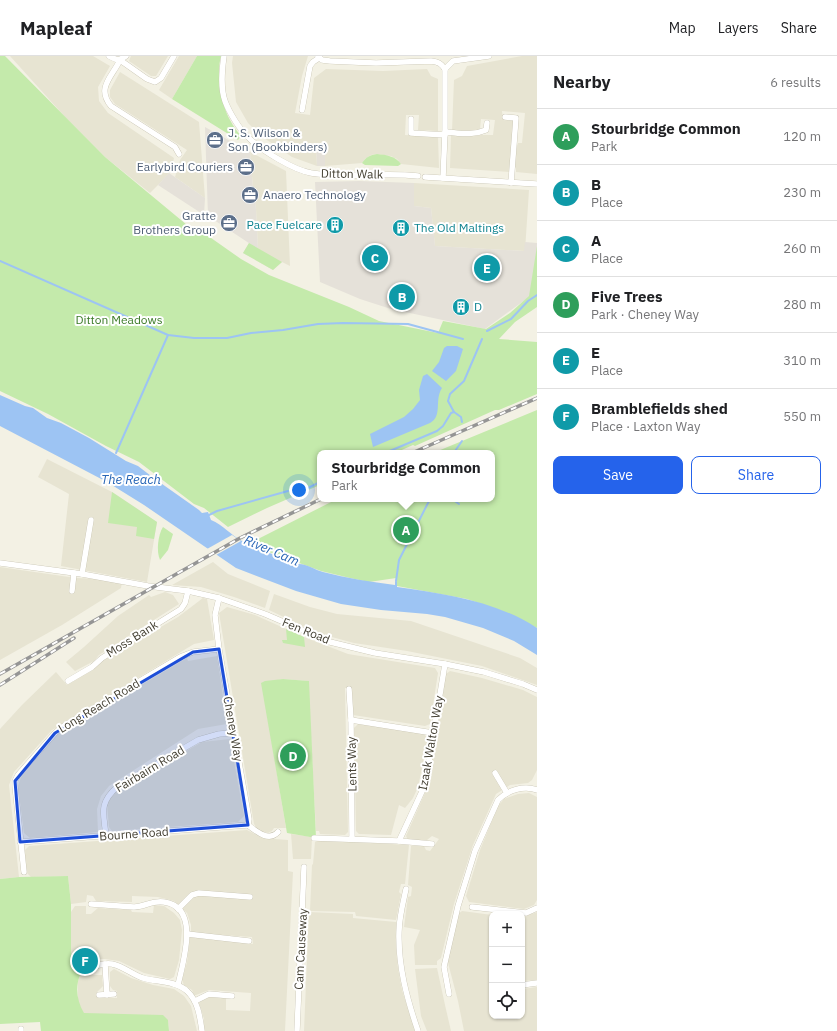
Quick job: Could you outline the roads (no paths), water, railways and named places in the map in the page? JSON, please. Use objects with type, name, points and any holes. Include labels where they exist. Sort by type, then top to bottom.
[{"type":"street","points":[[109,56],[120,60],[147,79],[155,82],[161,78],[174,56]]},
{"type":"street","points":[[126,56],[120,60],[106,84],[104,93],[106,100],[120,113],[175,147],[179,154]]},
{"type":"street","name":"Ditton Walk","points":[[224,56],[222,84],[225,101],[248,137],[283,162],[309,173],[327,175],[418,176]]},
{"type":"street","points":[[445,69],[453,61],[489,56]]},
{"type":"street","points":[[302,110],[310,66],[318,57],[322,60],[330,61],[376,63],[437,62],[445,69],[443,178]]},
{"type":"street","points":[[505,117],[516,118],[511,183]]},
{"type":"street","points":[[411,120],[411,133],[469,135],[486,130],[487,123]]},
{"type":"street","points":[[425,177],[537,184]]},
{"type":"street","points":[[82,574],[91,520]]},
{"type":"street","name":"Fen Road","points":[[0,563],[82,574],[148,586],[188,591],[219,598],[265,614],[330,642],[375,653],[484,672],[537,690]]},
{"type":"street","points":[[72,591],[74,573]]},
{"type":"street","name":"Moss Bank","points":[[68,681],[181,609],[185,603],[188,591]]},
{"type":"street","name":"Cheney Way","points":[[219,598],[215,616],[219,649],[249,819],[248,825]]},
{"type":"street","name":"Long Reach Road","points":[[24,872],[15,781],[18,775],[55,733],[180,657],[193,652],[219,649]]},
{"type":"street","name":"Izaak Walton Way","points":[[399,841],[425,785],[445,664]]},
{"type":"street","name":"Lents Way","points":[[348,689],[351,720],[352,838]]},
{"type":"street","points":[[351,720],[433,733]]},
{"type":"street","name":"Fairbairn Road","points":[[106,836],[103,808],[110,793],[117,787],[198,740],[219,734],[233,733]]},
{"type":"street","points":[[494,773],[507,793]]},
{"type":"street","points":[[449,994],[444,967],[458,906],[474,851],[498,800],[507,793],[523,788],[537,788]]},
{"type":"street","points":[[248,825],[260,834],[267,836],[272,836],[278,832]]},
{"type":"street","name":"Bourne Road","points":[[20,842],[248,825]]},
{"type":"street","points":[[314,838],[352,838],[432,844]]},
{"type":"street","name":"Cam Causeway","points":[[297,1031],[304,867]]},
{"type":"street","points":[[406,889],[399,932],[400,967],[418,1031]]},
{"type":"street","points":[[178,909],[192,895],[199,893],[250,897]]},
{"type":"street","points":[[91,904],[136,907],[154,901],[166,902],[178,909],[186,918],[187,934],[184,961],[178,985]]},
{"type":"street","points":[[458,906],[465,906]]},
{"type":"street","points":[[472,907],[526,913],[537,909]]},
{"type":"street","points":[[187,934],[249,941]]},
{"type":"street","points":[[89,970],[99,964],[114,964],[142,978],[178,985],[188,992],[195,1002],[202,1031]]},
{"type":"street","points":[[106,964],[107,995]]},
{"type":"street","points":[[525,985],[537,984]]},
{"type":"street","points":[[99,995],[114,994]]},
{"type":"street","points":[[195,1002],[209,994],[232,996]]},
{"type":"water","points":[[447,346],[457,346],[463,349],[456,371],[446,381],[432,371],[439,362],[444,348]]},
{"type":"water","points":[[427,374],[442,388],[434,420],[373,447],[370,434],[404,417],[413,409],[420,400],[419,390],[423,376]]},
{"type":"water","name":"The Reach","points":[[0,395],[33,408],[47,418],[61,423],[126,461],[138,466],[202,513],[208,512],[211,520],[238,539],[255,548],[323,572],[359,580],[395,585],[395,581],[397,582],[397,587],[470,600],[505,611],[537,628],[537,655],[514,641],[483,628],[445,617],[341,604],[296,591],[236,568],[144,505],[107,482],[0,426]]},
{"type":"waterway","points":[[0,261],[168,335],[194,338],[227,338],[251,333],[283,330],[318,324],[343,323],[408,324],[463,339]]},
{"type":"waterway","points":[[487,331],[511,319],[528,301],[537,295]]},
{"type":"waterway","points":[[116,453],[168,335]]},
{"type":"waterway","points":[[462,422],[461,417],[454,412],[448,401],[450,394],[464,381],[482,339]]},
{"type":"waterway","points":[[392,450],[437,431],[443,426],[451,413],[454,412]]},
{"type":"waterway","points":[[456,450],[462,441]]},
{"type":"waterway","points":[[296,494],[317,484]]},
{"type":"waterway","points":[[209,515],[217,511],[288,491]]},
{"type":"waterway","points":[[396,581],[399,560],[428,502]]},
{"type":"railway","points":[[419,450],[537,398]]},
{"type":"railway","points":[[0,674],[240,538],[317,501]]},
{"type":"railway","points":[[0,685],[74,638]]},
{"type":"place","name":"J. S. Wilson & Son (Bookbinders)","points":[[215,140]]},
{"type":"place","name":"Earlybird Couriers","points":[[246,167]]},
{"type":"place","name":"Anaero Technology","points":[[250,195]]},
{"type":"place","name":"Gratte Brothers Group","points":[[229,223]]},
{"type":"place","name":"Pace Fuelcare","points":[[335,225]]},
{"type":"place","name":"The Old Maltings","points":[[401,228]]},
{"type":"place","name":"A","points":[[375,258]]},
{"type":"place","name":"E","points":[[487,268]]},
{"type":"place","name":"B","points":[[402,297]]},
{"type":"place","name":"D","points":[[461,307]]},
{"type":"place","name":"Stourbridge Common","points":[[406,530]]},
{"type":"place","name":"Five Trees","points":[[293,756]]},
{"type":"place","name":"Bramblefields shed","points":[[85,961]]},
{"type":"park label","name":"Ditton Meadows","points":[[119,320]]},
{"type":"water label","name":"River Cam","points":[[272,550]]}]
